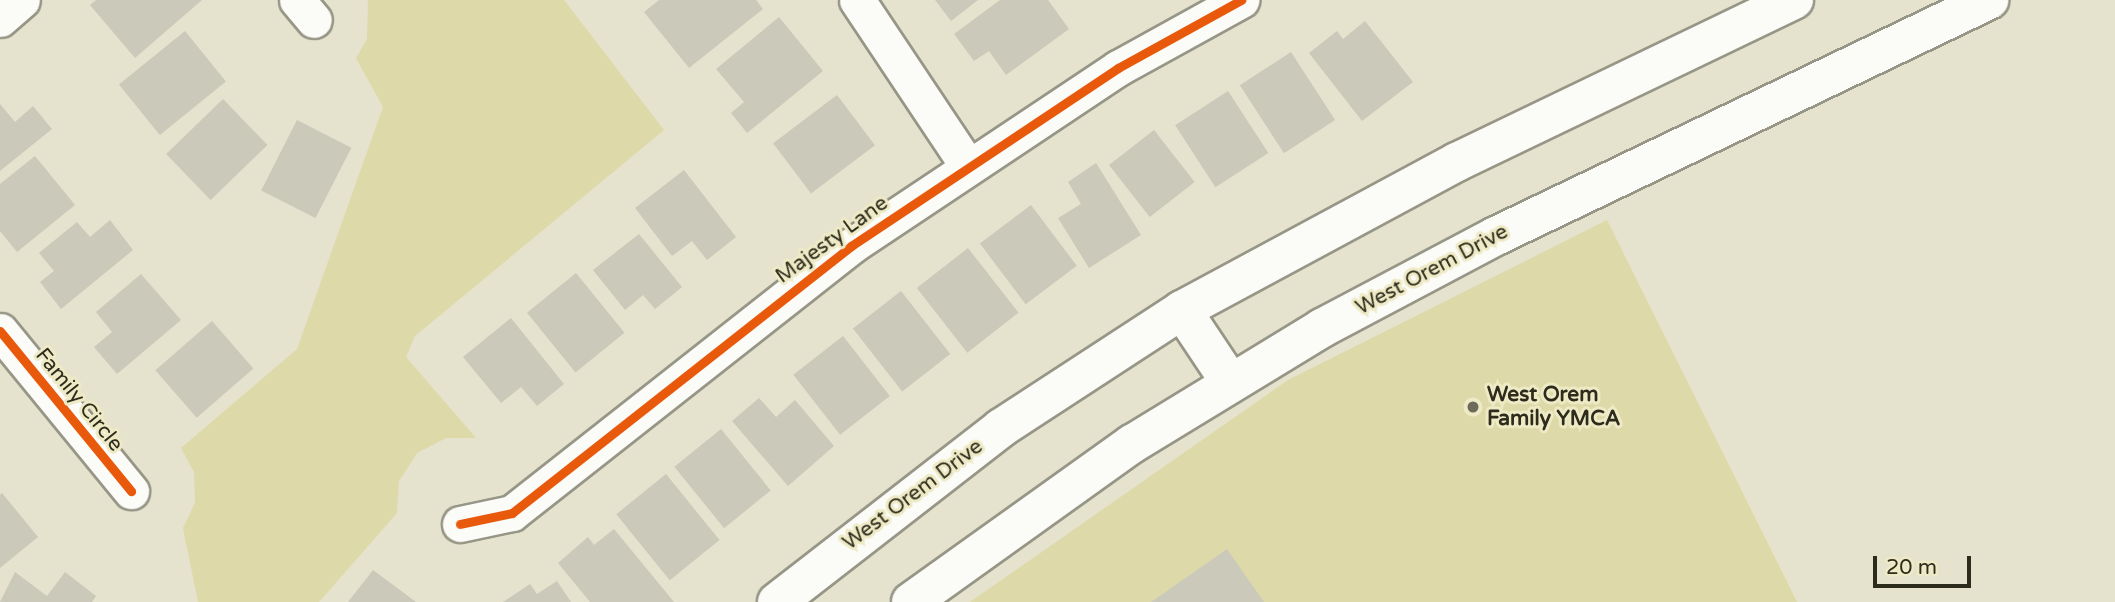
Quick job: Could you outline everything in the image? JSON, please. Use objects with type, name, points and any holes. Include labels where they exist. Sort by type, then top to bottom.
[{"type":"main road","name":"West Orem Drive","points":[[777,602],[1002,428],[1182,310],[1457,162],[1794,0]]},
{"type":"main road","name":"West Orem Drive","points":[[911,602],[1230,382],[1496,236],[1989,0]]},
{"type":"main road","points":[[1182,310],[1230,382]]},
{"type":"street","points":[[0,19],[22,0]]},
{"type":"street","points":[[857,0],[967,165]]},
{"type":"street","name":"Majesty Lane","points":[[460,524],[512,513],[744,327],[967,165],[1118,68],[1241,0]]},
{"type":"street","name":"Family Circle","points":[[0,331],[131,491]]},
{"type":"shaded area","points":[[368,0],[564,0],[664,130],[415,336],[406,357],[476,438],[446,438],[417,453],[399,481],[397,513],[319,602],[198,602],[183,528],[195,503],[194,472],[181,448],[297,349],[383,107],[356,58],[367,39]]},
{"type":"shaded area","name":"West Orem Family YMCA","points":[[1607,220],[1797,602],[970,602],[1288,380]]},
{"type":"building","points":[[96,0],[202,0],[135,58],[90,5]]},
{"type":"building","points":[[659,0],[756,0],[763,9],[689,68],[644,12]]},
{"type":"building","points":[[935,0],[978,0],[951,21]]},
{"type":"building","points":[[1000,0],[1048,0],[1069,29],[1006,75],[989,51],[974,61],[954,34]]},
{"type":"building","points":[[779,17],[823,71],[747,133],[731,113],[744,102],[716,69]]},
{"type":"building","points":[[1365,21],[1413,82],[1362,121],[1309,53],[1337,31],[1343,39]]},
{"type":"building","points":[[185,31],[226,82],[160,135],[119,84]]},
{"type":"building","points":[[1291,52],[1335,120],[1284,153],[1240,85]]},
{"type":"building","points":[[1228,91],[1268,153],[1215,187],[1175,125]]},
{"type":"building","points":[[837,95],[875,145],[811,193],[773,143]]},
{"type":"building","points":[[223,99],[267,145],[211,200],[166,154]]},
{"type":"building","points":[[0,104],[15,122],[33,106],[52,129],[0,171]]},
{"type":"building","points":[[297,120],[351,148],[315,218],[261,190]]},
{"type":"building","points":[[1154,130],[1195,182],[1150,217],[1109,165]]},
{"type":"building","points":[[35,156],[75,205],[17,252],[0,231],[0,184]]},
{"type":"building","points":[[1096,163],[1141,235],[1089,268],[1058,218],[1081,204],[1068,182]]},
{"type":"building","points":[[684,170],[736,237],[707,260],[692,241],[672,256],[635,208]]},
{"type":"building","points":[[1031,205],[1077,266],[1026,304],[980,244]]},
{"type":"building","points":[[110,220],[133,250],[61,309],[40,282],[54,271],[39,253],[77,222],[90,237]]},
{"type":"building","points":[[639,234],[682,287],[655,309],[643,295],[625,310],[593,270]]},
{"type":"building","points":[[968,248],[1018,313],[967,353],[917,288]]},
{"type":"building","points":[[576,273],[624,333],[575,372],[527,313]]},
{"type":"building","points":[[141,274],[181,320],[117,374],[94,347],[112,332],[96,312]]},
{"type":"building","points":[[901,291],[950,354],[902,392],[853,329]]},
{"type":"building","points":[[511,318],[564,384],[537,406],[521,387],[501,403],[463,357]]},
{"type":"building","points":[[212,321],[253,369],[197,418],[155,370]]},
{"type":"building","points":[[843,336],[890,396],[840,435],[793,375]]},
{"type":"building","points":[[759,398],[776,417],[795,400],[834,446],[788,486],[732,421]]},
{"type":"building","points":[[721,429],[771,490],[724,528],[674,467]]},
{"type":"building","points":[[666,474],[719,540],[670,580],[616,514]]},
{"type":"building","points":[[2,493],[38,537],[0,568],[0,495]]},
{"type":"building","points":[[614,529],[674,602],[590,602],[558,563],[588,537],[594,545]]},
{"type":"building","points":[[1227,549],[1264,602],[1151,602]]},
{"type":"building","points":[[373,570],[416,602],[348,602]]},
{"type":"building","points":[[15,572],[47,596],[65,572],[96,596],[92,602],[0,602]]},
{"type":"building","points":[[557,581],[571,602],[503,602],[530,584],[537,594]]},
{"type":"cycle path","points":[[460,524],[512,513],[851,246],[1118,68],[1241,0]]},
{"type":"cycle path","points":[[0,331],[131,491]]},
{"type":"place","name":"West Orem Family YMCA","points":[[1473,407]]}]
